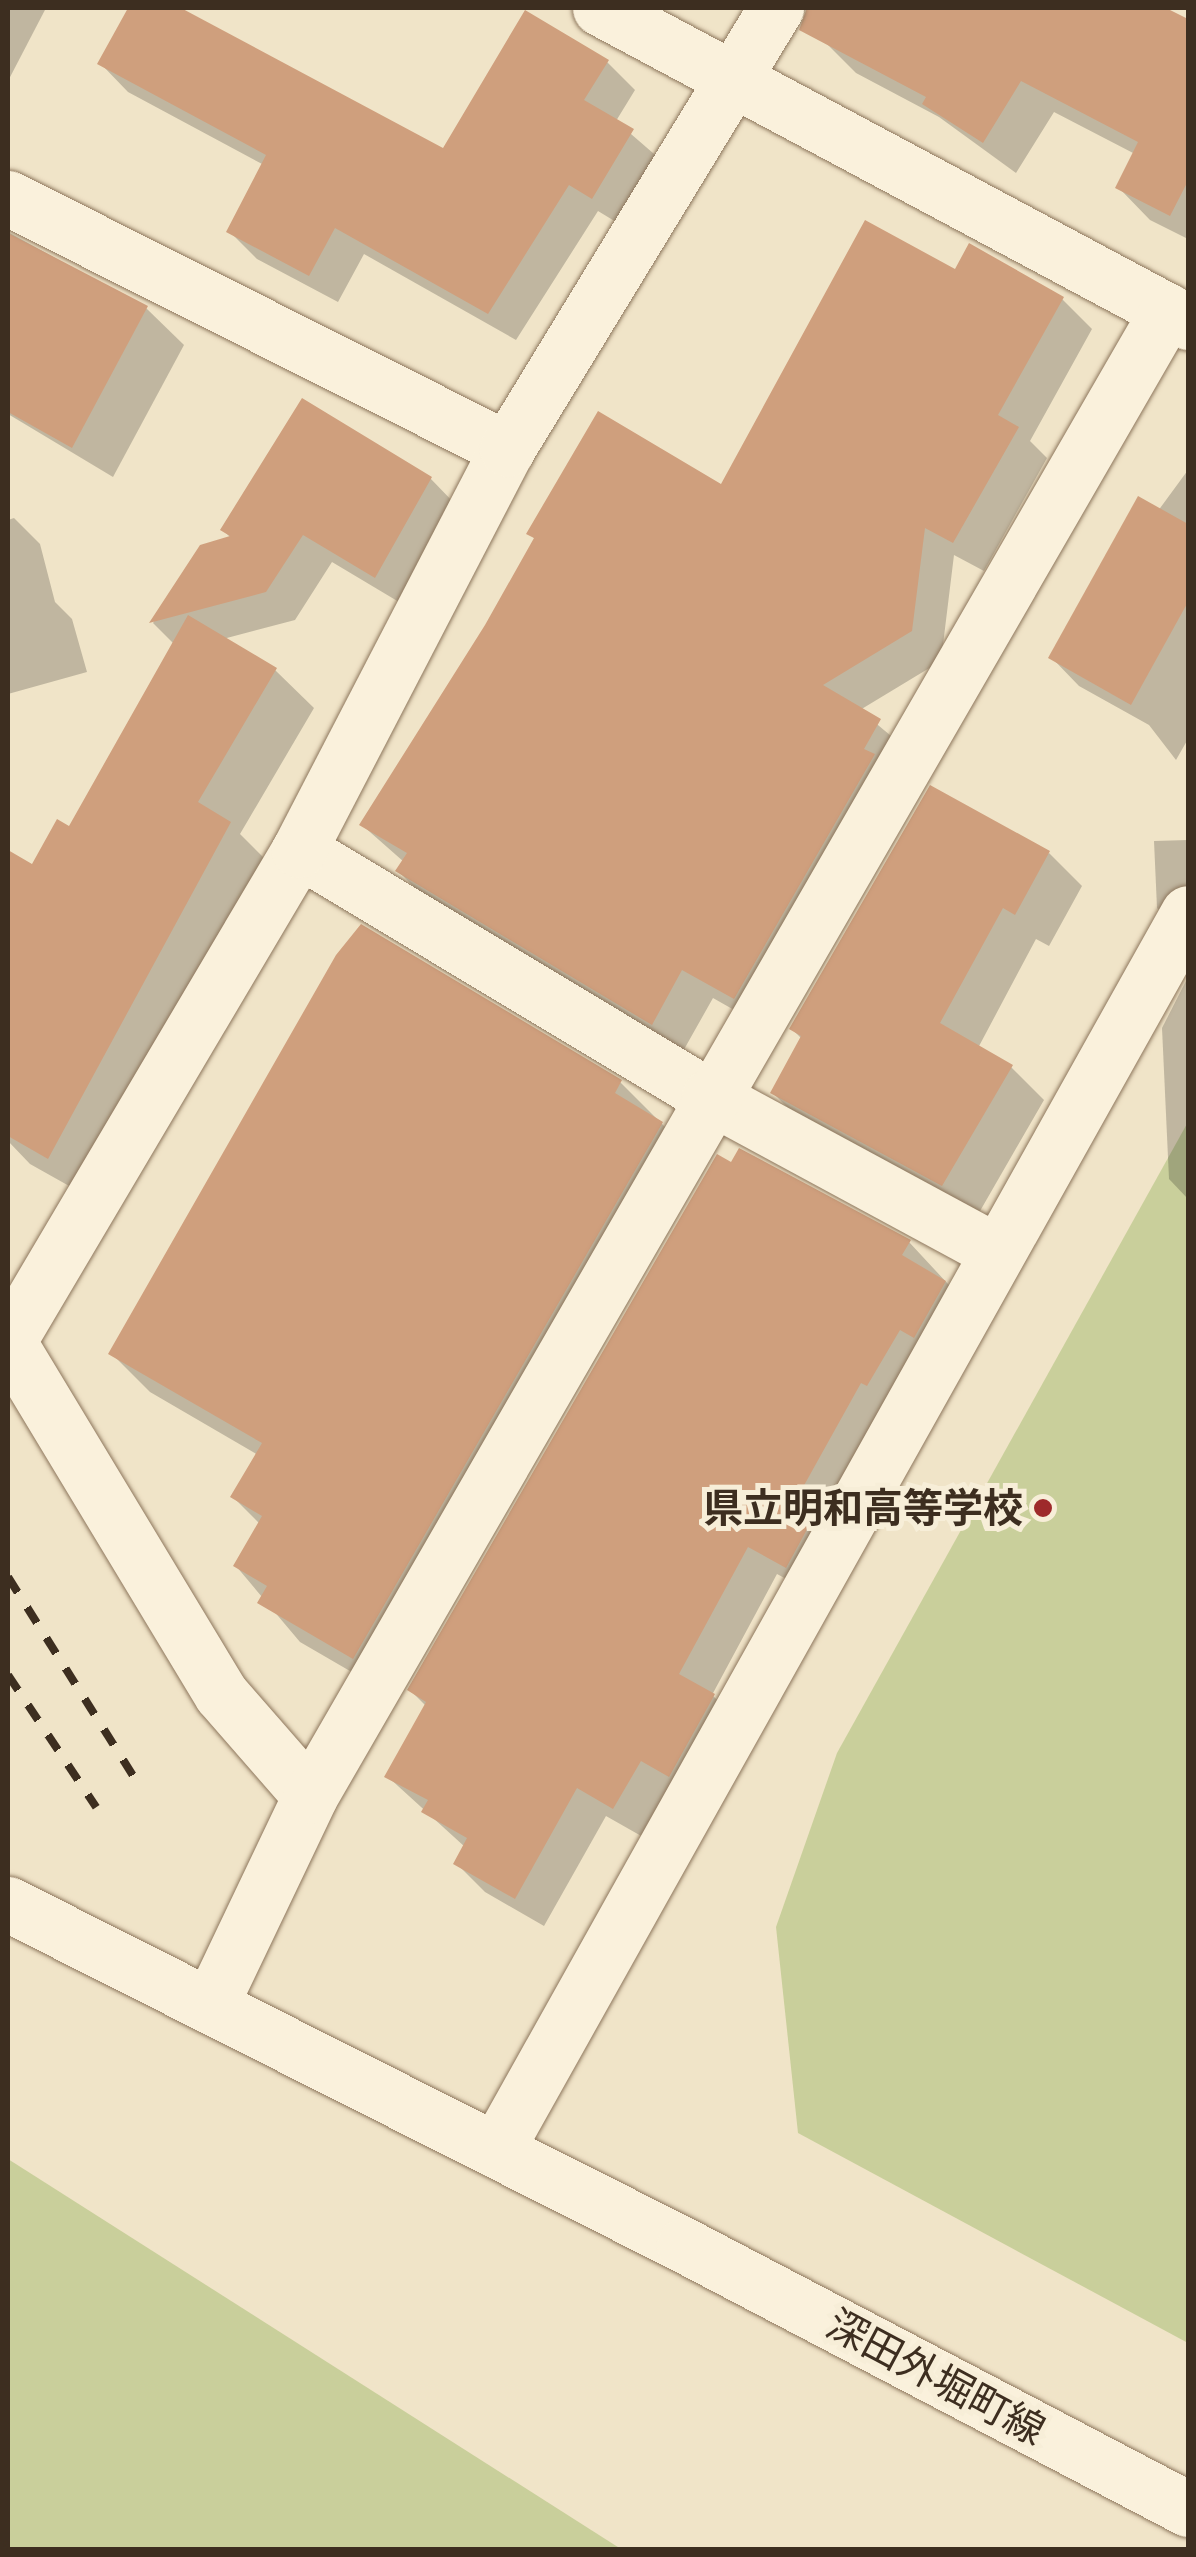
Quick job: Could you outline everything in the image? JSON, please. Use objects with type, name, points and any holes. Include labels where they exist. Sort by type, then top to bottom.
[{"type":"street","points":[[210,2006],[310,1796],[709,1096],[1178,317],[600,8]]},
{"type":"street","points":[[310,1796],[221,1694],[8,1341],[299,850],[507,449],[776,8]]},
{"type":"street","points":[[8,198],[507,449]]},
{"type":"street","points":[[299,850],[709,1096],[998,1252]]},
{"type":"street","points":[[496,2150],[1188,913]]},
{"type":"street","name":"深田外堀町線","points":[[8,1904],[684,2245],[1188,2509]]},
{"type":"green space","name":"県立明和高等学校","points":[[1188,1122],[1188,2343],[798,2133],[776,1927],[837,1753]]},
{"type":"green space","points":[[8,2159],[621,2549],[8,2549]]},
{"type":"building","points":[[128,8],[181,8],[443,148],[525,10],[609,60],[584,100],[634,129],[592,199],[569,185],[488,314],[335,228],[309,276],[226,232],[266,155],[97,64]]},
{"type":"building","points":[[807,8],[1166,8],[1188,19],[1188,181],[1170,216],[1115,188],[1138,142],[1021,81],[983,143],[922,104],[926,97],[799,30]]},
{"type":"building","points":[[865,220],[955,269],[969,243],[1064,297],[998,415],[1019,427],[953,543],[925,528],[912,631],[823,685],[881,719],[864,749],[875,754],[734,999],[682,970],[652,1025],[395,871],[407,853],[359,825],[485,625],[534,538],[526,534],[598,411],[721,484]]},
{"type":"building","points":[[8,233],[148,306],[72,448],[8,412]]},
{"type":"building","points":[[302,398],[432,477],[375,578],[303,535],[266,592],[149,623],[200,545],[230,536],[220,530]]},
{"type":"building","points":[[1138,496],[1188,524],[1188,602],[1131,705],[1048,658]]},
{"type":"building","points":[[188,615],[277,668],[198,802],[231,822],[48,1159],[8,1136],[8,850],[32,864],[57,819],[69,826]]},
{"type":"building","points":[[930,785],[1050,851],[1015,915],[1003,908],[940,1023],[1013,1065],[942,1186],[770,1093],[801,1036],[789,1029]]},
{"type":"building","points":[[361,924],[622,1080],[615,1093],[663,1122],[353,1659],[257,1603],[267,1586],[233,1566],[262,1516],[230,1497],[262,1443],[108,1354],[336,955]]},
{"type":"building","points":[[739,1148],[911,1240],[902,1255],[946,1281],[914,1338],[900,1330],[867,1386],[861,1383],[802,1489],[823,1500],[786,1568],[748,1547],[679,1674],[715,1694],[669,1777],[641,1761],[613,1809],[577,1788],[515,1899],[453,1864],[467,1838],[421,1812],[428,1800],[384,1777],[426,1702],[407,1690],[717,1154],[731,1162]]},
{"type":"railway","points":[[8,1577],[137,1782]]},
{"type":"railway","points":[[8,1675],[96,1807]]},
{"type":"place","name":"県立明和高等学校","points":[[1043,1508]]}]
